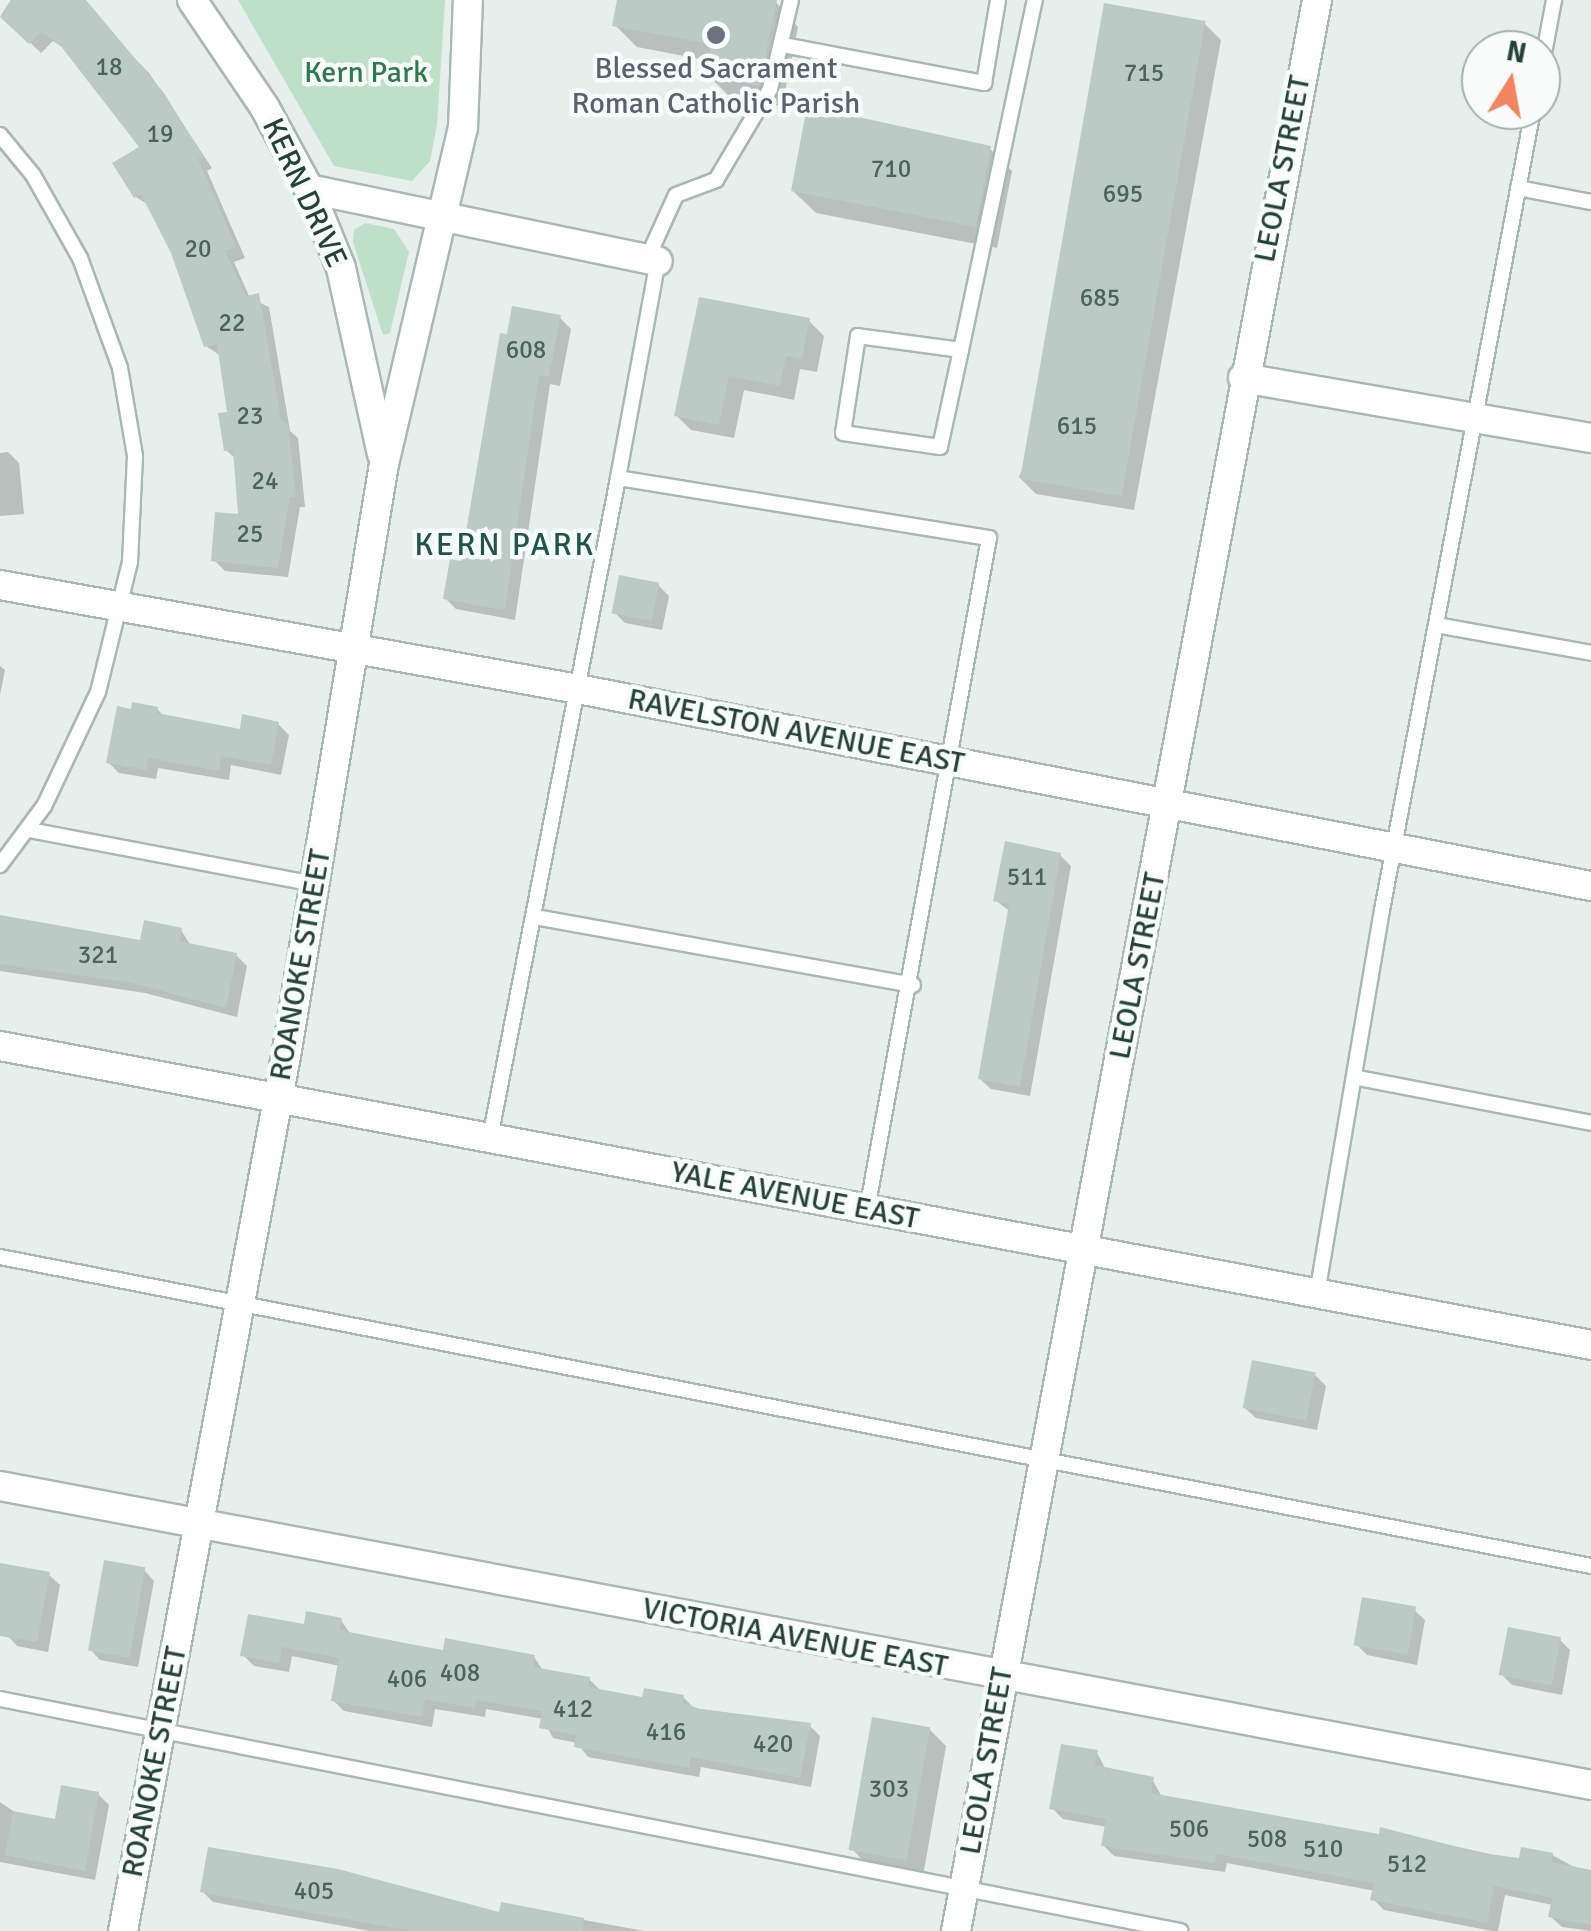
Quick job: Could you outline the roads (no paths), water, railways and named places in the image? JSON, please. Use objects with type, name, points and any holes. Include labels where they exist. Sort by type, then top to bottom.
[{"type":"street","name":"KERN DRIVE","points":[[192,0],[309,188],[341,268],[384,464]]},
{"type":"street","name":"ROANOKE STREET","points":[[124,1931],[278,1100],[384,464],[463,128],[468,0]]},
{"type":"street","name":"LEOLA STREET","points":[[956,1931],[1041,1463],[1168,805],[1242,378],[1317,0]]},
{"type":"street","points":[[309,188],[444,220],[653,260]]},
{"type":"street","points":[[1242,378],[1591,438]]},
{"type":"street","name":"RAVELSTON AVENUE EAST","points":[[0,585],[578,689],[1591,886]]},
{"type":"street","name":"YALE AVENUE EAST","points":[[0,1046],[1591,1345]]},
{"type":"street","name":"VICTORIA AVENUE EAST","points":[[0,1486],[1002,1678],[1591,1786]]},
{"type":"lane","points":[[490,1138],[618,478],[653,260],[676,195],[716,180],[770,89],[791,0]]},
{"type":"lane","points":[[783,45],[984,83],[998,0]]},
{"type":"lane","points":[[961,350],[858,336],[844,433],[940,447],[961,350],[1035,0]]},
{"type":"lane","points":[[1548,30],[1554,0]]},
{"type":"lane","points":[[1317,1294],[1358,1078],[1394,850],[1529,130]]},
{"type":"lane","points":[[0,135],[33,176],[80,258],[120,368],[135,456],[132,540],[98,692],[29,830],[0,865]]},
{"type":"lane","points":[[1518,188],[1591,202]]},
{"type":"lane","points":[[618,478],[989,538],[912,985],[867,1210]]},
{"type":"lane","points":[[1436,625],[1591,653]]},
{"type":"lane","points":[[29,830],[315,884]]},
{"type":"lane","points":[[535,917],[912,985]]},
{"type":"lane","points":[[1358,1078],[1591,1123]]},
{"type":"lane","points":[[0,1257],[1041,1463],[1591,1566]]},
{"type":"lane","points":[[0,1700],[963,1892],[1180,1931]]},
{"type":"place","name":"Blessed Sacrament Roman Catholic Parish","points":[[716,35]]},
{"type":"district","name":"KERN PARK","points":[[505,545]]},
{"type":"park label","name":"Kern Park","points":[[366,73]]}]
